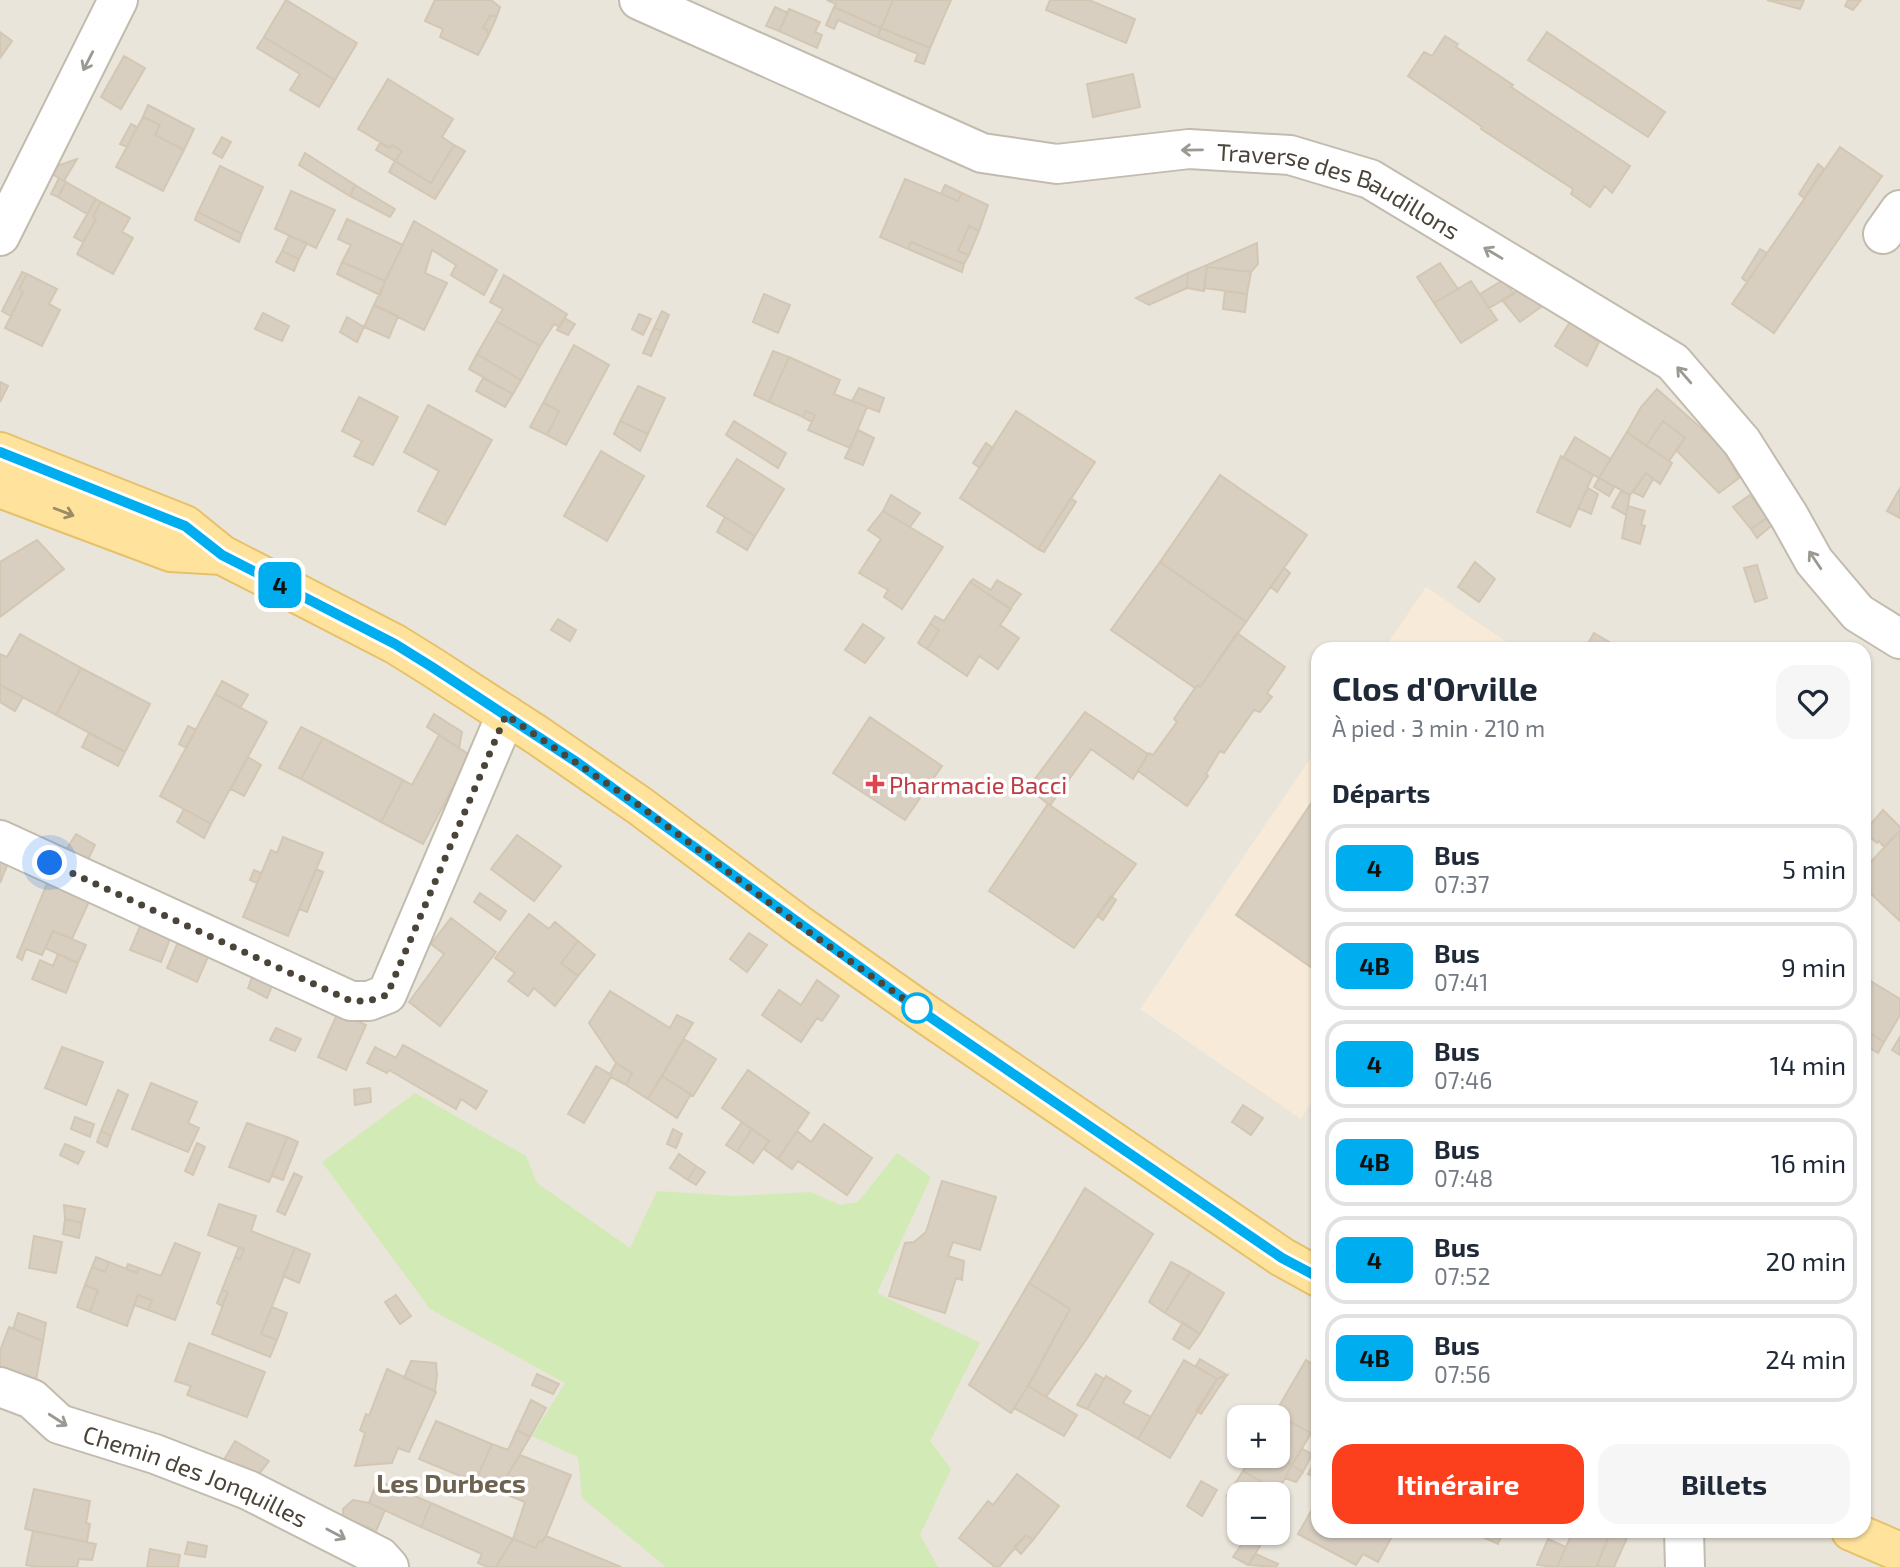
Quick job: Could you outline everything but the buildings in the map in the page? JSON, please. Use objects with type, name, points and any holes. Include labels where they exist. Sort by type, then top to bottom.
[{"type":"main road","points":[[0,452],[185,526],[222,555],[395,644],[640,806],[799,925],[1020,1080],[1282,1258],[1311,1273]]},
{"type":"main road","points":[[0,488],[171,552],[222,555]]},
{"type":"main road","points":[[1867,1538],[1900,1552]]},
{"type":"street","points":[[0,236],[118,0]]},
{"type":"street","name":"Traverse des Baudillons","points":[[639,0],[982,153],[1057,164],[1189,149],[1290,155],[1370,179],[1673,362],[1742,442],[1814,561],[1858,613],[1900,639]]},
{"type":"street","points":[[0,840],[351,1001],[369,1001],[387,995],[506,715]]},
{"type":"street","name":"Chemin des Jonquilles","points":[[0,1387],[32,1399],[59,1424],[155,1454],[248,1490],[380,1557],[389,1567]]},
{"type":"street","points":[[1684,1538],[1685,1567]]},
{"type":"shaded area","points":[[0,0],[1900,0],[1900,1567],[0,1567]]},
{"type":"shaded area","points":[[1426,587],[1507,642],[1389,642]]},
{"type":"shaded area","points":[[1311,757],[1311,1103],[1301,1119],[1140,1009]]},
{"type":"green space","points":[[415,1093],[526,1156],[537,1183],[630,1248],[657,1191],[734,1196],[810,1192],[840,1205],[858,1202],[897,1153],[931,1177],[877,1293],[980,1343],[930,1441],[951,1469],[920,1535],[938,1567],[666,1567],[582,1498],[578,1457],[532,1436],[565,1383],[430,1309],[322,1162]]},
{"type":"bus line","name":"4","points":[[0,452],[185,526],[222,555],[395,644],[537,734],[640,806],[799,925],[1031,1088],[1282,1258],[1311,1273]]},
{"type":"place","name":"Pharmacie Bacci","points":[[875,784]]},
{"type":"district","name":"Les Durbecs","points":[[451,1482]]},
{"type":"route","points":[[50,863],[351,1001],[369,1001],[387,995],[506,715],[640,806],[799,925],[917,1008]]}]
